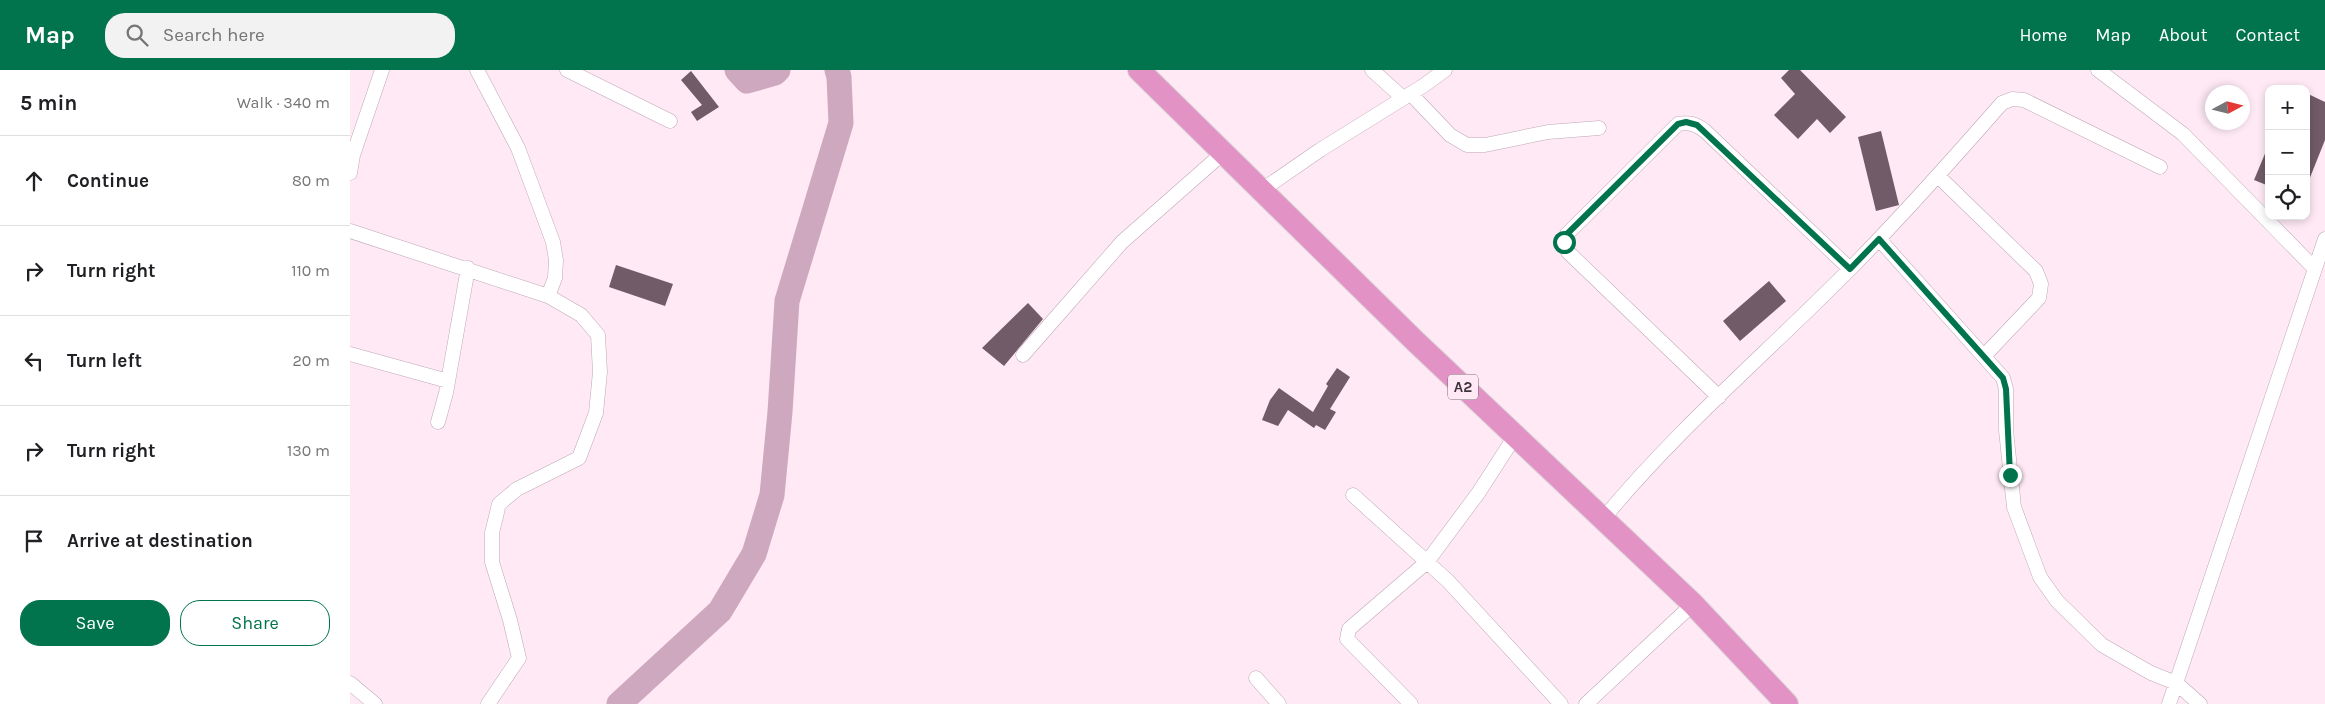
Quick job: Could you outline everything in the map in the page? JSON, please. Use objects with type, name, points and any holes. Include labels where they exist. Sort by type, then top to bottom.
[{"type":"highway","name":"A2","points":[[1139,70],[1415,341],[1693,604],[1787,704]]},
{"type":"street","points":[[350,173],[352,155],[382,70]]},
{"type":"street","points":[[477,70],[518,148],[553,242],[556,260],[555,278],[548,296]]},
{"type":"street","points":[[567,70],[670,121]]},
{"type":"street","points":[[1372,70],[1407,96],[1450,135],[1467,144],[1485,145],[1548,132],[1599,128]]},
{"type":"street","points":[[1262,190],[1320,150],[1445,70]]},
{"type":"street","points":[[2098,70],[2183,134],[2315,269]]},
{"type":"street","points":[[1603,519],[1639,476],[1879,239],[2002,103],[2012,100],[2024,100],[2160,167]]},
{"type":"street","points":[[1719,396],[1568,252],[1564,242],[1567,234],[1678,124],[1686,122],[1697,125],[1705,131],[1850,269]]},
{"type":"street","points":[[1023,355],[1122,242],[1224,153]]},
{"type":"street","points":[[1938,176],[2036,271],[2041,284],[2039,298],[1984,356]]},
{"type":"street","points":[[350,231],[468,268],[548,296],[581,315],[598,335],[600,372],[596,413],[579,458],[517,490],[499,504],[492,533],[492,562],[520,658],[488,704]]},
{"type":"street","points":[[1879,239],[2003,378],[2014,507],[2040,577],[2057,601],[2102,645],[2151,673],[2176,682],[2200,704]]},
{"type":"street","points":[[2169,704],[2213,578],[2325,240]]},
{"type":"street","points":[[438,422],[448,381],[468,268]]},
{"type":"street","points":[[350,354],[448,381]]},
{"type":"street","points":[[1411,704],[1347,639],[1347,633],[1349,628],[1427,562],[1479,492],[1515,436]]},
{"type":"street","points":[[1353,495],[1448,581],[1561,704]]},
{"type":"street","points":[[1586,704],[1693,604]]},
{"type":"street","points":[[1256,678],[1279,704]]},
{"type":"street","points":[[350,683],[374,704]]},
{"type":"building","points":[[1789,70],[1800,70],[1846,117],[1830,133],[1817,119],[1798,139],[1774,115],[1795,94],[1781,78]]},
{"type":"building","points":[[691,71],[719,107],[697,121],[691,112],[702,105],[681,80]]},
{"type":"building","points":[[2310,95],[2325,102],[2325,140],[2310,178]]},
{"type":"building","points":[[1881,131],[1899,205],[1876,211],[1858,137]]},
{"type":"building","points":[[2265,154],[2265,184],[2254,180]]},
{"type":"building","points":[[616,265],[673,284],[665,306],[609,287]]},
{"type":"building","points":[[1769,281],[1786,301],[1740,341],[1723,321]]},
{"type":"building","points":[[1028,303],[1043,319],[1004,366],[982,348]]},
{"type":"building","points":[[1337,368],[1350,377],[1330,409],[1336,412],[1325,430],[1316,425],[1314,428],[1288,410],[1278,426],[1262,420],[1270,400],[1279,388],[1313,412],[1328,386],[1326,384]]},
{"type":"waterway","points":[[737,70],[747,81],[775,73],[778,70]]},
{"type":"waterway","points":[[619,704],[720,611],[754,554],[772,495],[780,412],[787,301],[841,123],[837,70]]},
{"type":"route","points":[[1564,242],[1567,234],[1678,124],[1686,122],[1697,125],[1850,269],[1879,239],[1984,356],[2003,378],[2006,389],[2006,430],[2010,475]]}]
